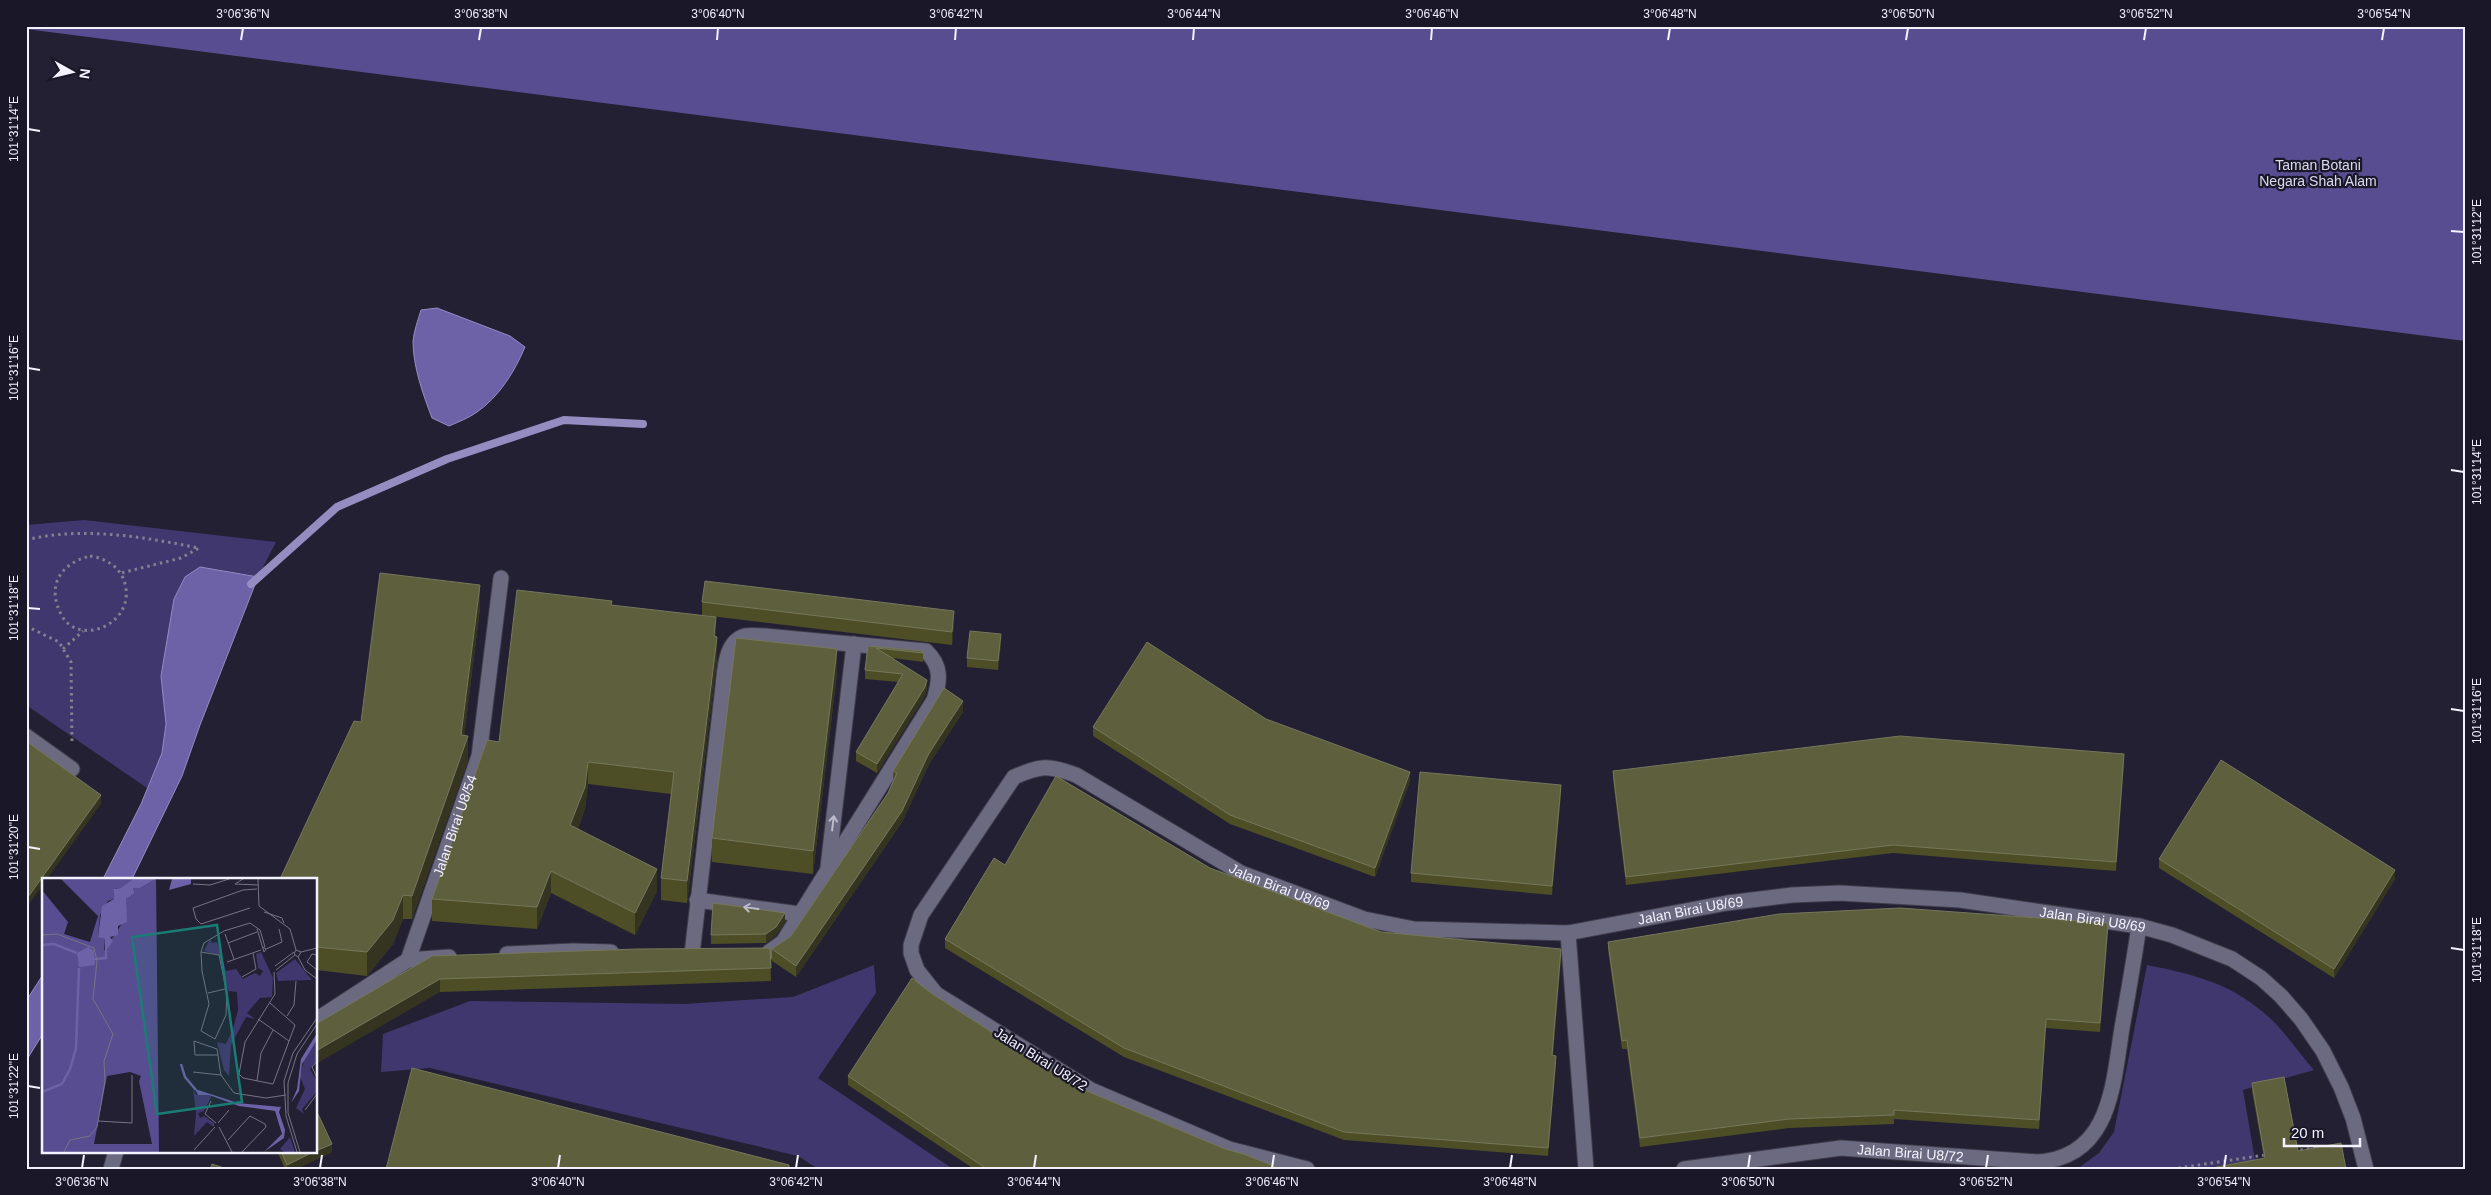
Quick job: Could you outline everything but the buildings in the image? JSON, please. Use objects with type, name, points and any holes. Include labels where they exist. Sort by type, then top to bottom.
[{"type":"street","name":"Jalan Birai U8/54","points":[[408,960],[479,756],[500,578]]},
{"type":"street","points":[[692,954],[727,655],[733,643],[744,636],[765,636],[926,651],[938,666],[938,686],[934,700],[783,942],[769,952],[750,952]]},
{"type":"street","points":[[827,871],[854,644]]},
{"type":"street","points":[[26,736],[72,768]]},
{"type":"street","name":"Jalan Birai U8/69","points":[[964,850],[1014,776],[1036,767],[1055,767],[1076,775],[1241,873],[1364,919],[1414,929],[1568,933],[1726,903],[1792,894],[1840,893],[1960,900],[2139,926],[2199,944],[2232,959],[2261,978],[2281,996],[2323,1051],[2353,1118],[2366,1169]]},
{"type":"street","name":"Jalan Birai U8/72","points":[[964,850],[921,915],[912,937],[911,953],[916,970],[936,994],[1091,1090],[1229,1149],[1307,1169]]},
{"type":"street","points":[[697,900],[799,914]]},
{"type":"street","name":"Jalan Birai U8/72","points":[[1684,1169],[1841,1148],[2038,1162],[2063,1159],[2088,1141],[2109,1104],[2139,926]]},
{"type":"street","points":[[1568,933],[1586,1169]]},
{"type":"street","points":[[496,955],[573,950],[623,952]]},
{"type":"street","points":[[672,953],[712,953]]},
{"type":"street","points":[[318,1019],[408,960],[466,956]]},
{"type":"street","points":[[112,1169],[116,1152]]},
{"type":"path","points":[[26,540],[45,535],[106,534],[145,538],[199,548],[181,558],[121,573]]},
{"type":"path","points":[[90,556],[106,561],[121,573],[127,589],[127,602],[120,615],[102,628],[74,629],[67,624],[58,610],[55,598],[56,582],[62,571],[76,560],[90,556]]},
{"type":"path","points":[[26,626],[59,642],[71,662],[73,687],[72,768]]},
{"type":"path","points":[[63,649],[83,630]]},
{"type":"path","points":[[2289,1152],[2358,1142]]},
{"type":"path","points":[[2172,1169],[2270,1155]]},
{"type":"shaded area","points":[[437,308],[510,336],[525,347],[511,374],[492,399],[474,414],[449,426],[432,418],[419,380],[413,351],[413,341],[421,310]]},
{"type":"shaded area","points":[[84,520],[276,542],[258,577],[200,567],[185,577],[174,600],[161,676],[166,724],[162,753],[147,788],[26,705],[26,525]]},
{"type":"shaded area","points":[[200,567],[258,577],[182,776],[132,878],[104,878],[141,804],[162,753],[166,724],[161,676],[174,599],[185,577]]},
{"type":"shaded area","points":[[874,965],[876,993],[818,1078],[953,1169],[818,1169],[798,1156],[430,1068],[381,1072],[383,1034],[470,1001],[684,1004],[793,997]]},
{"type":"shaded area","points":[[2147,965],[2194,976],[2236,993],[2263,1012],[2277,1025],[2314,1070],[2243,1090],[2255,1160],[2198,1169],[2077,1169],[2099,1153],[2114,1132]]},
{"type":"shaded area","points":[[42,976],[42,1035],[26,1061],[26,1001]]},
{"type":"green space","name":"Taman Botani Negara Shah Alam","points":[[26,26],[2465,26],[2465,341],[26,29]]},
{"type":"waterway","points":[[251,584],[337,507],[447,459],[564,420],[643,424]]}]
